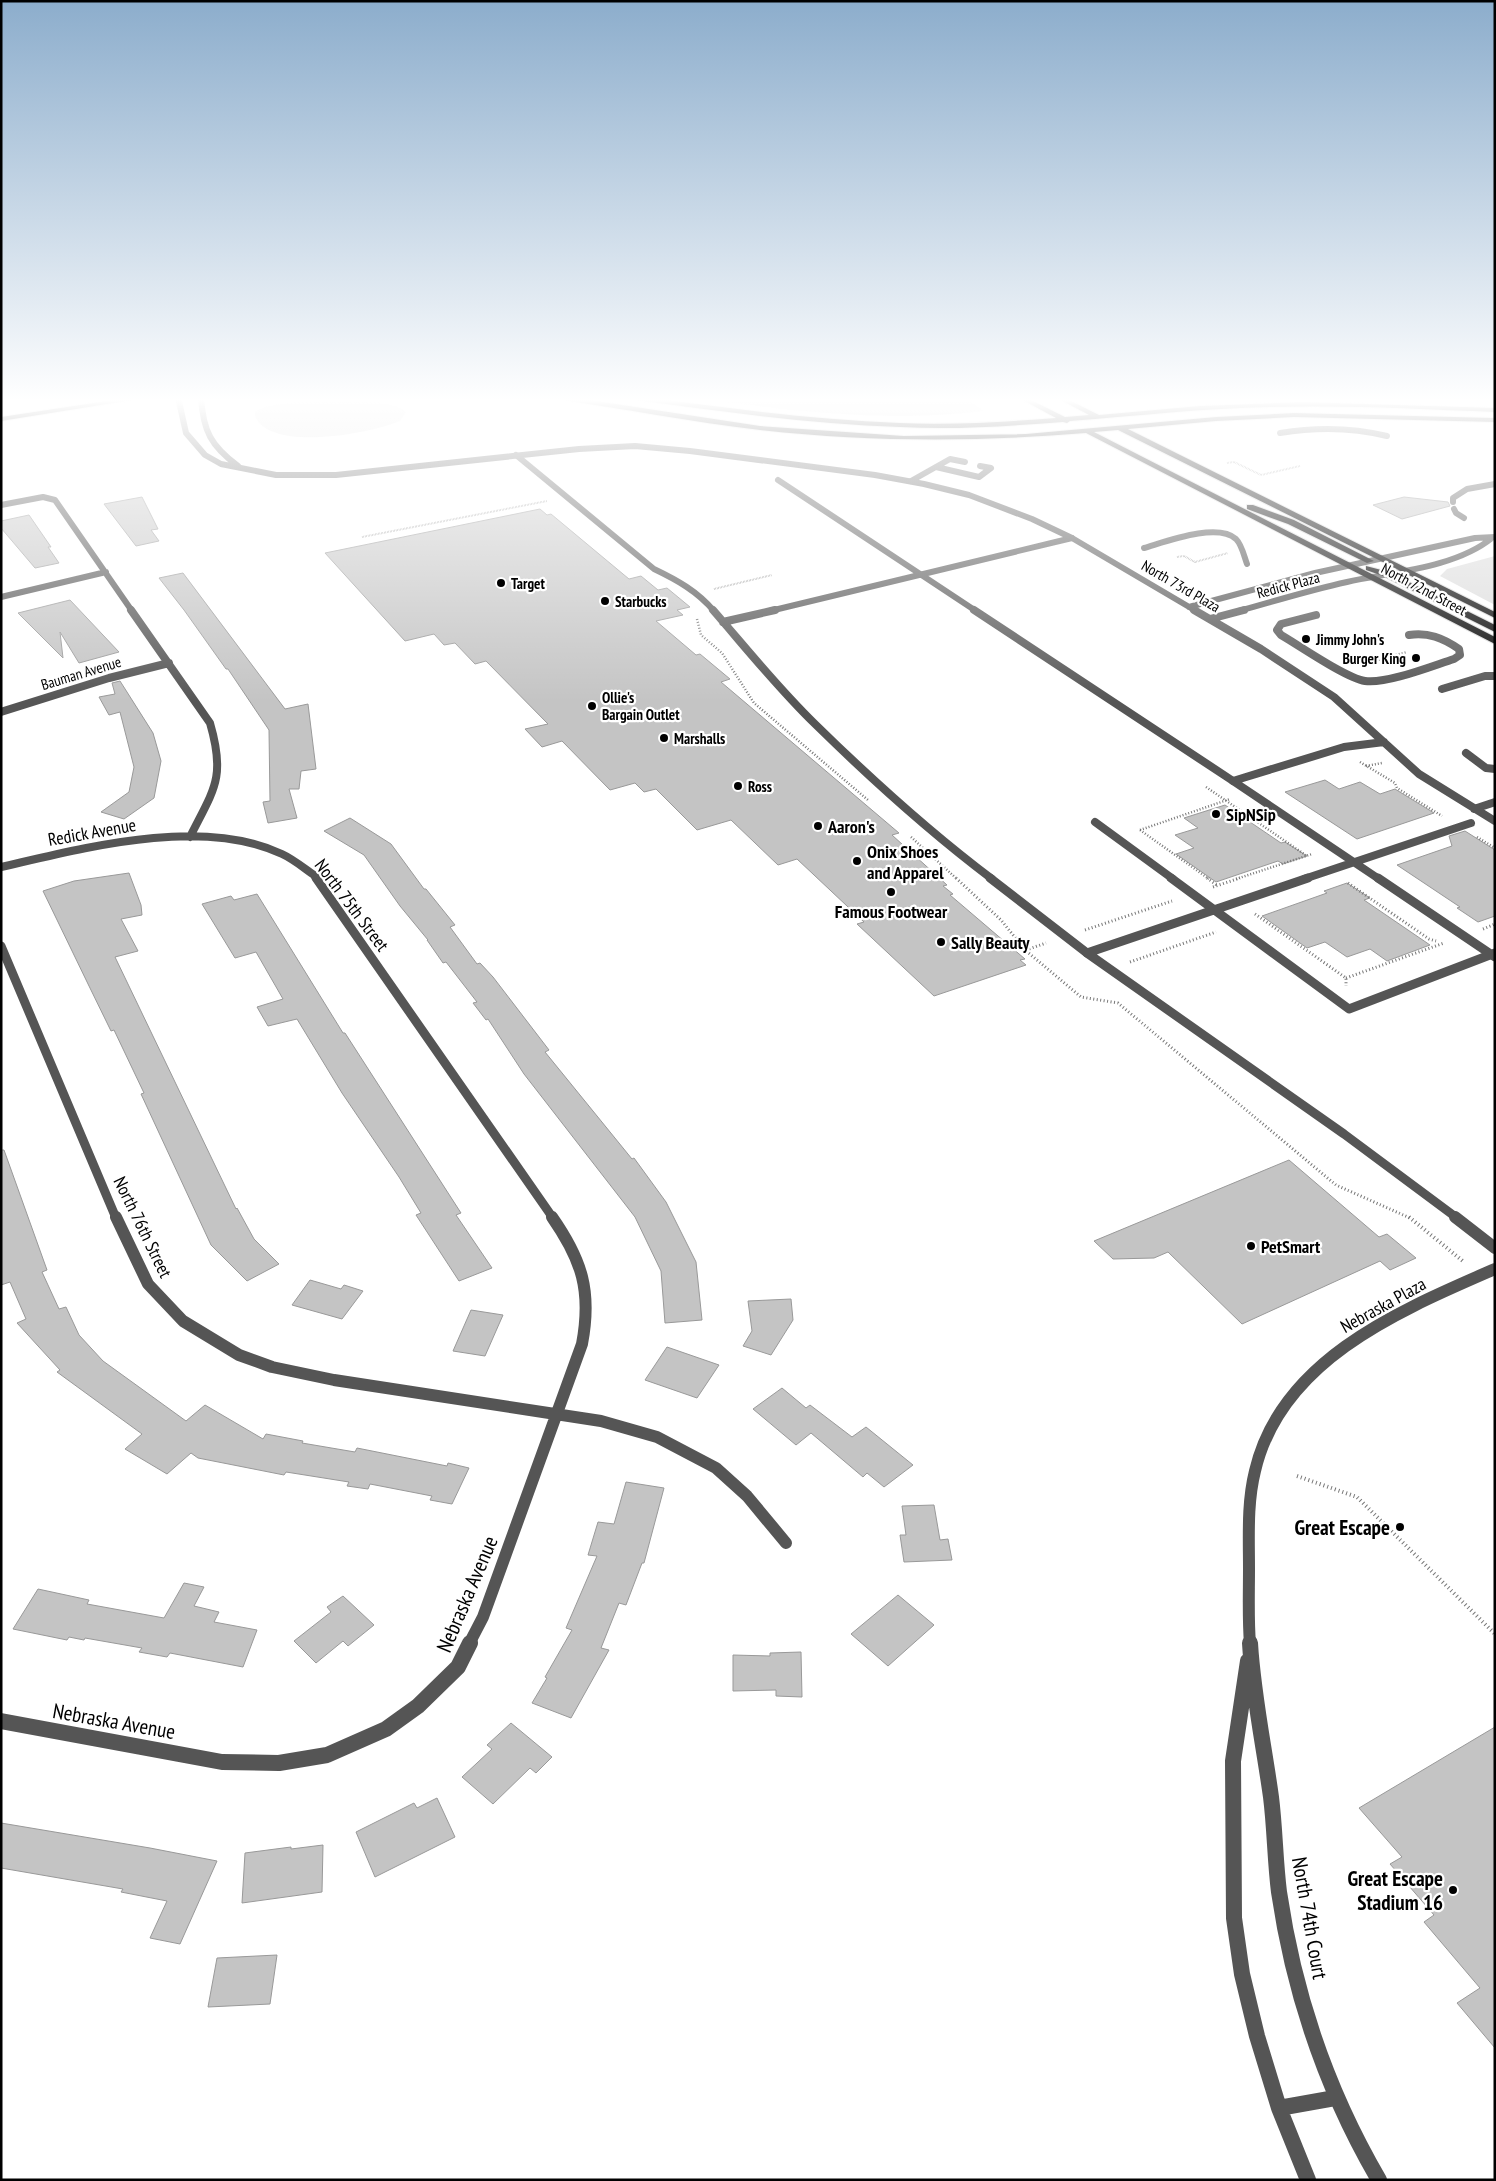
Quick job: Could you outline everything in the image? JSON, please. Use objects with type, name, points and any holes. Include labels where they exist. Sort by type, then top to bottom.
[{"type":"main road","name":"North 72nd Street","points":[[1220,499],[1495,641]]},
{"type":"main road","points":[[1227,499],[1284,519],[1371,562],[1404,570]]},
{"type":"main road","name":"North 72nd Street","points":[[1262,499],[1495,615]]},
{"type":"main road","points":[[1351,566],[1366,567],[1386,574],[1495,629]]},
{"type":"street","points":[[1,505],[43,499]]},
{"type":"street","points":[[51,499],[55,500],[210,723],[217,747],[219,764],[216,784],[190,837]]},
{"type":"street","points":[[568,499],[654,569],[680,581],[697,592],[762,667],[840,748],[935,834],[1065,937],[1228,1055],[1386,1164],[1446,1208],[1495,1248]]},
{"type":"street","points":[[807,499],[1233,781],[1352,863],[1494,955]]},
{"type":"street","name":"North 73rd Plaza","points":[[978,499],[1032,519],[1072,538],[1292,668],[1334,697],[1419,774],[1495,821]]},
{"type":"street","points":[[1452,499],[1456,513],[1464,518]]},
{"type":"street","points":[[1144,548],[1204,533],[1219,532],[1235,537],[1247,564]]},
{"type":"street","points":[[723,622],[1072,538]]},
{"type":"street","points":[[1351,566],[1475,538],[1494,538]]},
{"type":"street","points":[[1373,577],[1465,554],[1487,544],[1494,538]]},
{"type":"street","name":"Redick Plaza","points":[[1189,607],[1351,566]]},
{"type":"street","points":[[1,597],[106,572]]},
{"type":"street","name":"Redick Plaza","points":[[1210,618],[1373,577]]},
{"type":"street","points":[[1316,615],[1281,624],[1277,630],[1281,635],[1358,679],[1383,680],[1454,659],[1460,655],[1458,649],[1437,636],[1418,633],[1409,634]]},
{"type":"street","name":"Bauman Avenue","points":[[1,712],[109,678],[169,663]]},
{"type":"street","points":[[1442,689],[1484,676],[1495,676]]},
{"type":"street","points":[[1233,781],[1344,747],[1384,742]]},
{"type":"street","points":[[1466,753],[1486,768],[1495,769]]},
{"type":"street","points":[[1474,809],[1495,802]]},
{"type":"street","points":[[1095,822],[1349,1009],[1494,955]]},
{"type":"street","points":[[1087,953],[1471,823]]},
{"type":"street","name":"Redick Avenue","points":[[1,867],[126,842],[163,837],[190,837]]},
{"type":"street","name":"North 75th Street","points":[[190,837],[217,838],[266,847],[302,864],[314,875],[566,1237],[577,1256],[586,1286],[588,1318],[582,1344],[557,1414]]},
{"type":"street","name":"North 76th Street","points":[[1,946],[128,1245],[148,1284],[183,1322],[239,1355],[272,1367],[334,1380],[557,1414],[626,1427],[657,1437],[685,1450],[716,1468],[747,1496],[786,1543]]},
{"type":"street","name":"Nebraska Plaza","points":[[1266,1438],[1288,1403],[1304,1383],[1348,1344],[1373,1326],[1404,1310],[1495,1269]]},
{"type":"street","name":"Nebraska Avenue","points":[[1,1721],[222,1762],[279,1763],[327,1755],[386,1729],[418,1706],[458,1667],[483,1617],[557,1414]]},
{"type":"street","name":"North 74th Court","points":[[1266,1438],[1258,1459],[1252,1487],[1248,1524],[1250,1649],[1272,1807],[1279,1889],[1289,1950],[1307,2018],[1335,2098],[1358,2146],[1379,2180]]},
{"type":"street","name":"North 74th Court","points":[[1250,1649],[1233,1761],[1234,1918],[1242,1974],[1257,2036],[1279,2108],[1308,2180]]},
{"type":"street","points":[[1279,2108],[1335,2098]]},
{"type":"path","points":[[362,537],[550,500]]},
{"type":"path","points":[[1170,558],[1184,556],[1195,562],[1226,553],[1243,554]]},
{"type":"path","points":[[697,592],[772,575]]},
{"type":"path","points":[[697,617],[701,635]]},
{"type":"path","points":[[1341,671],[1407,652]]},
{"type":"path","points":[[1354,763],[1359,761],[1395,783],[1396,788],[1446,818]]},
{"type":"path","points":[[1366,766],[1384,763]]},
{"type":"path","points":[[1206,787],[1307,856],[1025,950],[1081,997],[1118,1004],[1336,1185],[1408,1216],[1453,1253]]},
{"type":"path","points":[[1217,886],[1140,830],[1226,800]]},
{"type":"path","points":[[1470,833],[1495,848]]},
{"type":"path","points":[[1260,917],[1346,978],[1445,943],[1429,939],[1353,886]]},
{"type":"path","points":[[1482,929],[1495,924]]},
{"type":"path","points":[[1297,1476],[1357,1497],[1495,1634]]},
{"type":"shaded area","points":[[1495,556],[1495,605],[1440,576],[1447,569]]},
{"type":"building","points":[[143,499],[158,529],[151,530],[159,541],[136,546],[104,504]]},
{"type":"building","points":[[1397,499],[1420,499],[1448,502],[1450,506],[1402,519],[1373,505]]},
{"type":"building","points":[[540,509],[547,515],[551,514],[629,579],[641,576],[658,590],[667,588],[690,607],[677,610],[683,615],[656,621],[696,655],[700,654],[730,679],[721,682],[899,833],[892,835],[947,885],[943,886],[953,894],[950,895],[1025,959],[1020,960],[1026,965],[934,996],[857,924],[864,922],[797,859],[778,865],[731,820],[697,830],[656,789],[644,792],[635,783],[610,790],[562,741],[542,747],[525,729],[548,724],[486,661],[475,664],[455,643],[444,645],[434,634],[405,641],[325,553]]},
{"type":"building","points":[[29,515],[51,547],[48,547],[59,563],[35,568],[1,528],[1,521]]},
{"type":"building","points":[[183,573],[285,709],[308,704],[316,769],[301,771],[299,789],[289,789],[297,818],[268,823],[263,802],[270,801],[269,730],[228,669],[226,669],[159,578]]},
{"type":"building","points":[[70,600],[119,652],[79,663],[60,632],[63,658],[18,613]]},
{"type":"building","points":[[120,681],[153,733],[161,761],[154,798],[124,819],[101,812],[129,792],[134,767],[120,712],[109,715],[99,697],[115,694],[112,683]]},
{"type":"building","points":[[1325,780],[1339,789],[1360,782],[1380,794],[1395,789],[1434,813],[1357,839],[1285,792]]},
{"type":"building","points":[[1225,805],[1281,843],[1285,842],[1307,856],[1283,864],[1278,861],[1216,882],[1176,854],[1194,848],[1175,835],[1198,828],[1184,818]]},
{"type":"building","points":[[350,818],[391,844],[424,889],[426,889],[455,925],[450,927],[477,964],[480,963],[493,977],[549,1050],[545,1052],[632,1159],[634,1158],[666,1202],[696,1262],[702,1320],[665,1323],[661,1271],[635,1217],[524,1074],[488,1019],[486,1020],[473,1003],[477,1002],[446,962],[443,963],[364,855],[324,831]]},
{"type":"building","points":[[1465,831],[1495,850],[1495,916],[1478,922],[1457,908],[1460,907],[1397,865],[1452,846],[1449,836]]},
{"type":"building","points":[[129,873],[141,905],[142,915],[121,919],[138,951],[115,957],[236,1209],[254,1239],[279,1264],[247,1281],[211,1245],[141,1094],[144,1093],[114,1030],[111,1031],[43,891],[74,881]]},
{"type":"building","points":[[1347,883],[1370,898],[1364,900],[1430,945],[1387,961],[1370,949],[1347,957],[1325,942],[1307,948],[1262,916],[1327,893],[1324,891]]},
{"type":"building","points":[[257,894],[343,1033],[345,1033],[461,1213],[456,1215],[492,1268],[459,1281],[416,1215],[421,1213],[399,1177],[342,1093],[297,1019],[268,1026],[257,1007],[283,999],[256,952],[235,958],[202,904],[231,896],[234,900]]},
{"type":"building","points":[[1,1150],[4,1150],[47,1270],[42,1272],[59,1309],[66,1307],[79,1335],[103,1361],[186,1421],[205,1405],[263,1439],[266,1434],[303,1441],[302,1443],[355,1452],[357,1448],[447,1466],[448,1463],[469,1468],[452,1504],[430,1500],[432,1496],[370,1484],[368,1489],[347,1486],[349,1482],[286,1472],[284,1475],[198,1458],[191,1453],[167,1474],[125,1449],[142,1434],[57,1372],[60,1370],[17,1323],[26,1319],[10,1282],[1,1285]]},
{"type":"building","name":"PetSmart","points":[[1289,1160],[1379,1237],[1387,1234],[1416,1258],[1390,1270],[1380,1261],[1242,1324],[1168,1252],[1154,1258],[1113,1259],[1094,1241]]},
{"type":"building","points":[[310,1280],[341,1289],[344,1285],[363,1291],[342,1319],[292,1305]]},
{"type":"building","points":[[791,1299],[793,1320],[771,1355],[743,1346],[752,1331],[748,1301]]},
{"type":"building","points":[[471,1310],[503,1315],[485,1356],[453,1351]]},
{"type":"building","points":[[667,1347],[719,1365],[697,1398],[645,1380]]},
{"type":"building","points":[[782,1388],[806,1408],[810,1405],[852,1437],[866,1427],[913,1465],[884,1487],[867,1473],[863,1477],[811,1433],[796,1445],[753,1409]]},
{"type":"building","points":[[626,1482],[664,1488],[644,1563],[642,1563],[626,1605],[619,1603],[601,1648],[609,1650],[571,1718],[532,1703],[572,1630],[566,1628],[597,1556],[588,1555],[598,1522],[614,1524]]},
{"type":"building","points":[[934,1505],[940,1540],[948,1539],[952,1560],[904,1562],[900,1535],[906,1535],[902,1506]]},
{"type":"building","points":[[184,1583],[204,1587],[194,1606],[219,1612],[214,1622],[257,1630],[243,1667],[170,1653],[167,1657],[139,1652],[142,1648],[85,1638],[84,1640],[69,1637],[67,1640],[13,1629],[38,1589],[89,1600],[87,1604],[164,1618]]},
{"type":"building","points":[[898,1595],[934,1625],[888,1666],[851,1634]]},
{"type":"building","points":[[343,1596],[374,1625],[348,1646],[343,1641],[316,1663],[294,1641],[331,1612],[327,1607]]},
{"type":"building","points":[[801,1652],[802,1697],[776,1696],[776,1690],[733,1691],[733,1655],[770,1656],[770,1653]]},
{"type":"building","points":[[511,1723],[552,1757],[536,1773],[530,1768],[493,1804],[462,1777],[492,1749],[487,1745]]},
{"type":"building","name":"Great Escape Stadium 16","points":[[1495,1727],[1495,2048],[1457,2003],[1480,1988],[1424,1922],[1434,1915],[1390,1864],[1402,1857],[1359,1808]]},
{"type":"building","points":[[437,1798],[455,1837],[375,1877],[356,1832],[414,1803],[417,1808]]},
{"type":"building","points":[[1,1823],[217,1861],[180,1944],[150,1938],[167,1901],[121,1892],[123,1889],[1,1868]]},
{"type":"building","points":[[323,1845],[322,1892],[242,1903],[245,1853]]},
{"type":"building","points":[[277,1955],[270,2004],[208,2007],[217,1958]]},
{"type":"place","name":"Target","points":[[501,583]]},
{"type":"place","name":"Starbucks","points":[[605,601]]},
{"type":"place","name":"Jimmy John's","points":[[1306,639]]},
{"type":"place","name":"Burger King","points":[[1416,658]]},
{"type":"place","name":"Ollie's Bargain Outlet","points":[[592,706]]},
{"type":"place","name":"Marshalls","points":[[664,738]]},
{"type":"place","name":"Ross","points":[[738,786]]},
{"type":"place","name":"SipNSip","points":[[1216,814]]},
{"type":"place","name":"Aaron's","points":[[818,826]]},
{"type":"place","name":"Onix Shoes and Apparel","points":[[857,861]]},
{"type":"place","name":"Famous Footwear","points":[[891,892]]},
{"type":"place","name":"Sally Beauty","points":[[941,942]]},
{"type":"place","name":"PetSmart","points":[[1251,1246]]},
{"type":"place","name":"Great Escape","points":[[1400,1527]]},
{"type":"place","name":"Great Escape Stadium 16","points":[[1453,1890]]}]
